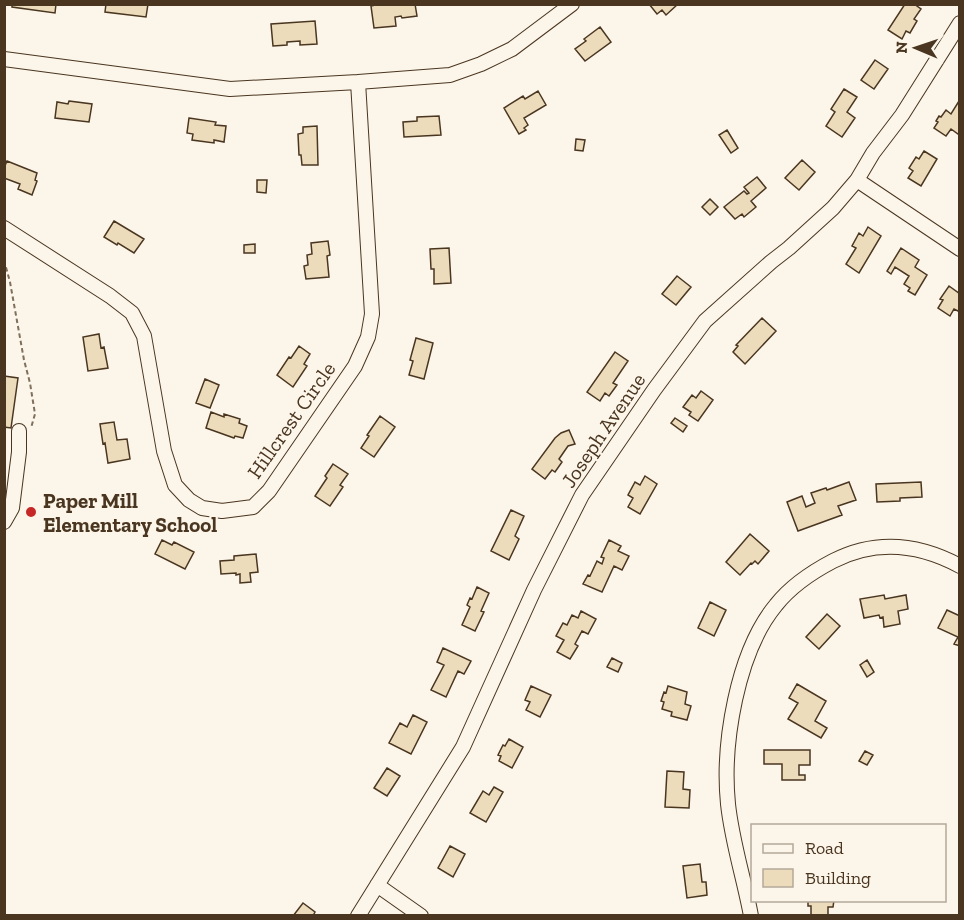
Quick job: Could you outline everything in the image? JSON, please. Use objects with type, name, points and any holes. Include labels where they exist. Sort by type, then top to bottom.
[{"type":"street","points":[[4,59],[230,89],[453,74],[512,49],[572,4]]},
{"type":"street","name":"Joseph Avenue","points":[[358,915],[463,747],[534,590],[582,495],[654,390],[705,321],[833,208],[857,180],[873,153],[902,115],[960,23]]},
{"type":"street","name":"Hillcrest Circle","points":[[4,228],[110,296],[132,313],[144,336],[164,451],[175,485],[189,500],[202,508],[222,511],[253,507],[269,491],[349,375],[369,337],[372,314],[358,82]]},
{"type":"street","points":[[857,180],[960,249]]},
{"type":"street","points":[[4,522],[12,507],[20,431]]},
{"type":"street","points":[[751,915],[732,833],[727,794],[727,771],[733,712],[738,688],[760,627],[775,606],[798,583],[822,567],[850,553],[885,547],[909,548],[937,555],[960,566]]},
{"type":"street","points":[[377,885],[421,915]]},
{"type":"path","points":[[4,260],[30,383],[34,414],[30,434],[20,431]]},
{"type":"building","points":[[12,4],[56,4],[55,13],[12,7]]},
{"type":"building","points":[[106,4],[148,4],[146,17],[105,12]]},
{"type":"building","points":[[415,4],[417,16],[395,17],[396,26],[374,28],[371,6]]},
{"type":"building","points":[[649,4],[678,4],[666,15],[662,10],[657,14]]},
{"type":"building","points":[[905,4],[914,4],[921,9],[914,19],[917,21],[910,33],[906,31],[902,39],[888,30]]},
{"type":"building","points":[[315,21],[317,44],[300,45],[300,41],[273,46],[271,24]]},
{"type":"building","points":[[600,27],[611,42],[585,61],[575,49]]},
{"type":"building","points":[[875,60],[888,69],[874,89],[861,80]]},
{"type":"building","points":[[844,89],[857,97],[847,112],[855,118],[842,137],[826,126],[835,112],[831,109]]},
{"type":"building","points":[[538,91],[546,105],[524,118],[528,125],[524,128],[526,130],[519,134],[504,108],[523,96],[525,99]]},
{"type":"building","points":[[69,101],[92,104],[89,122],[55,118],[57,102],[68,104]]},
{"type":"building","points":[[959,101],[960,132],[958,134],[951,129],[946,136],[934,128],[938,122],[936,121],[946,110],[951,114]]},
{"type":"building","points":[[439,116],[441,135],[404,137],[403,122],[417,121],[417,117]]},
{"type":"building","points":[[189,118],[226,126],[224,142],[192,140],[193,134],[187,133]]},
{"type":"building","points":[[317,126],[318,165],[302,165],[298,134],[303,133],[303,127]]},
{"type":"building","points":[[727,130],[738,148],[731,153],[719,135]]},
{"type":"building","points":[[576,139],[585,140],[583,151],[575,150]]},
{"type":"building","points":[[924,151],[937,159],[921,186],[908,178],[913,171],[909,168],[916,157],[919,159]]},
{"type":"building","points":[[802,160],[815,172],[799,190],[785,178]]},
{"type":"building","points":[[7,161],[37,173],[32,195],[18,189],[20,184],[4,178]]},
{"type":"building","points":[[757,177],[766,188],[751,201],[756,207],[744,217],[742,214],[735,219],[724,207],[744,191],[749,193],[744,187]]},
{"type":"building","points":[[257,180],[267,180],[266,193],[257,192]]},
{"type":"building","points":[[710,199],[718,207],[710,215],[702,207]]},
{"type":"building","points":[[114,221],[144,239],[134,253],[104,237]]},
{"type":"building","points":[[868,227],[881,236],[859,273],[846,264],[856,248],[852,246],[859,233],[863,236]]},
{"type":"building","points":[[328,241],[329,277],[306,279],[304,266],[308,265],[307,255],[312,254],[311,243]]},
{"type":"building","points":[[255,244],[255,253],[244,253],[244,245]]},
{"type":"building","points":[[449,248],[451,283],[434,284],[430,249]]},
{"type":"building","points":[[901,248],[919,260],[915,267],[927,275],[915,295],[908,291],[910,288],[904,284],[909,276],[895,267],[891,274],[887,271]]},
{"type":"building","points":[[677,276],[691,287],[676,305],[662,294]]},
{"type":"building","points":[[949,286],[960,294],[960,312],[954,309],[950,316],[938,308],[943,300],[940,299]]},
{"type":"building","points":[[762,318],[776,331],[745,364],[733,352],[738,346],[736,345]]},
{"type":"building","points":[[99,334],[108,368],[88,371],[83,337]]},
{"type":"building","points":[[416,338],[433,343],[424,379],[409,375],[413,361],[410,360]]},
{"type":"building","points":[[299,346],[310,354],[304,364],[307,366],[293,387],[277,375]]},
{"type":"building","points":[[615,352],[628,361],[613,383],[617,385],[609,396],[605,393],[600,401],[587,392]]},
{"type":"building","points":[[4,376],[18,378],[11,428],[4,427]]},
{"type":"building","points":[[205,379],[219,385],[210,408],[196,403]]},
{"type":"building","points":[[701,391],[713,400],[698,421],[689,415],[691,412],[683,407],[692,395],[696,398]]},
{"type":"building","points":[[211,412],[224,417],[224,414],[240,419],[239,423],[247,426],[243,438],[235,436],[234,438],[206,428]]},
{"type":"building","points":[[380,416],[395,427],[374,457],[361,448]]},
{"type":"building","points":[[675,418],[687,426],[683,432],[671,423]]},
{"type":"building","points":[[114,422],[117,440],[127,439],[130,459],[108,463],[100,424]]},
{"type":"building","points":[[569,430],[575,444],[568,446],[559,459],[562,462],[555,472],[552,470],[545,479],[532,469],[555,438]]},
{"type":"building","points":[[333,464],[348,474],[340,485],[343,487],[330,506],[315,496]]},
{"type":"building","points":[[645,476],[657,484],[640,514],[628,507],[633,498],[628,495],[635,482],[640,485]]},
{"type":"building","points":[[849,482],[856,500],[838,506],[842,515],[798,531],[787,502],[802,496],[806,507],[815,503],[811,493]]},
{"type":"building","points":[[921,482],[922,497],[877,502],[876,484]]},
{"type":"building","points":[[511,510],[524,516],[515,536],[519,539],[509,560],[491,551]]},
{"type":"building","points":[[750,534],[769,551],[758,564],[755,561],[751,563],[740,575],[726,562]]},
{"type":"building","points":[[162,540],[172,545],[174,542],[194,552],[185,569],[155,554]]},
{"type":"building","points":[[609,540],[621,546],[618,551],[629,556],[622,570],[614,566],[602,592],[583,584],[588,575],[590,576],[597,561],[602,564],[604,558],[601,557]]},
{"type":"building","points":[[256,554],[258,572],[250,573],[251,582],[240,583],[240,574],[221,574],[220,561],[234,560],[234,556]]},
{"type":"building","points":[[477,587],[489,593],[481,611],[484,612],[475,631],[462,625],[470,607],[467,605]]},
{"type":"building","points":[[884,595],[885,599],[906,595],[908,609],[898,611],[900,624],[884,627],[883,617],[880,618],[879,615],[864,618],[860,599]]},
{"type":"building","points":[[710,602],[726,610],[714,636],[698,628]]},
{"type":"building","points":[[947,610],[960,616],[960,646],[954,644],[958,637],[938,628]]},
{"type":"building","points":[[581,611],[596,619],[588,634],[582,631],[575,644],[578,646],[570,659],[557,652],[564,640],[556,636],[563,623],[567,625],[572,615],[578,618]]},
{"type":"building","points":[[827,614],[840,626],[819,649],[806,637]]},
{"type":"building","points":[[443,648],[471,661],[464,674],[458,671],[446,697],[431,690],[444,665],[437,662]]},
{"type":"building","points":[[612,658],[622,663],[618,672],[607,667]]},
{"type":"building","points":[[867,660],[874,672],[867,677],[860,665]]},
{"type":"building","points":[[797,684],[826,701],[815,721],[827,728],[821,738],[788,719],[798,703],[789,698]]},
{"type":"building","points":[[531,686],[551,695],[540,717],[526,710],[530,702],[525,700]]},
{"type":"building","points":[[668,686],[687,692],[685,704],[691,706],[687,720],[671,716],[672,712],[662,709],[664,702],[661,701]]},
{"type":"building","points":[[413,715],[427,722],[411,754],[389,743],[400,723],[407,727]]},
{"type":"building","points":[[509,739],[523,747],[512,768],[499,761],[501,756],[498,755]]},
{"type":"building","points":[[764,750],[810,750],[810,765],[799,765],[799,775],[805,775],[805,780],[782,780],[782,764],[764,764]]},
{"type":"building","points":[[865,751],[873,755],[867,765],[859,761]]},
{"type":"building","points":[[387,768],[400,776],[387,796],[374,788]]},
{"type":"building","points":[[667,771],[684,772],[683,789],[690,790],[689,808],[665,807]]},
{"type":"building","points":[[494,787],[503,792],[486,822],[470,813],[483,791],[489,795]]},
{"type":"building","points":[[450,846],[465,854],[453,877],[438,868]]},
{"type":"building","points":[[700,864],[702,882],[706,882],[707,895],[687,898],[683,866]]},
{"type":"building","points":[[808,902],[834,902],[833,907],[828,907],[828,916],[811,916],[811,906],[808,906]]},
{"type":"building","points":[[303,903],[315,912],[313,916],[293,916]]},
{"type":"place","name":"Paper Mill Elementary School","points":[[31,512]]}]
